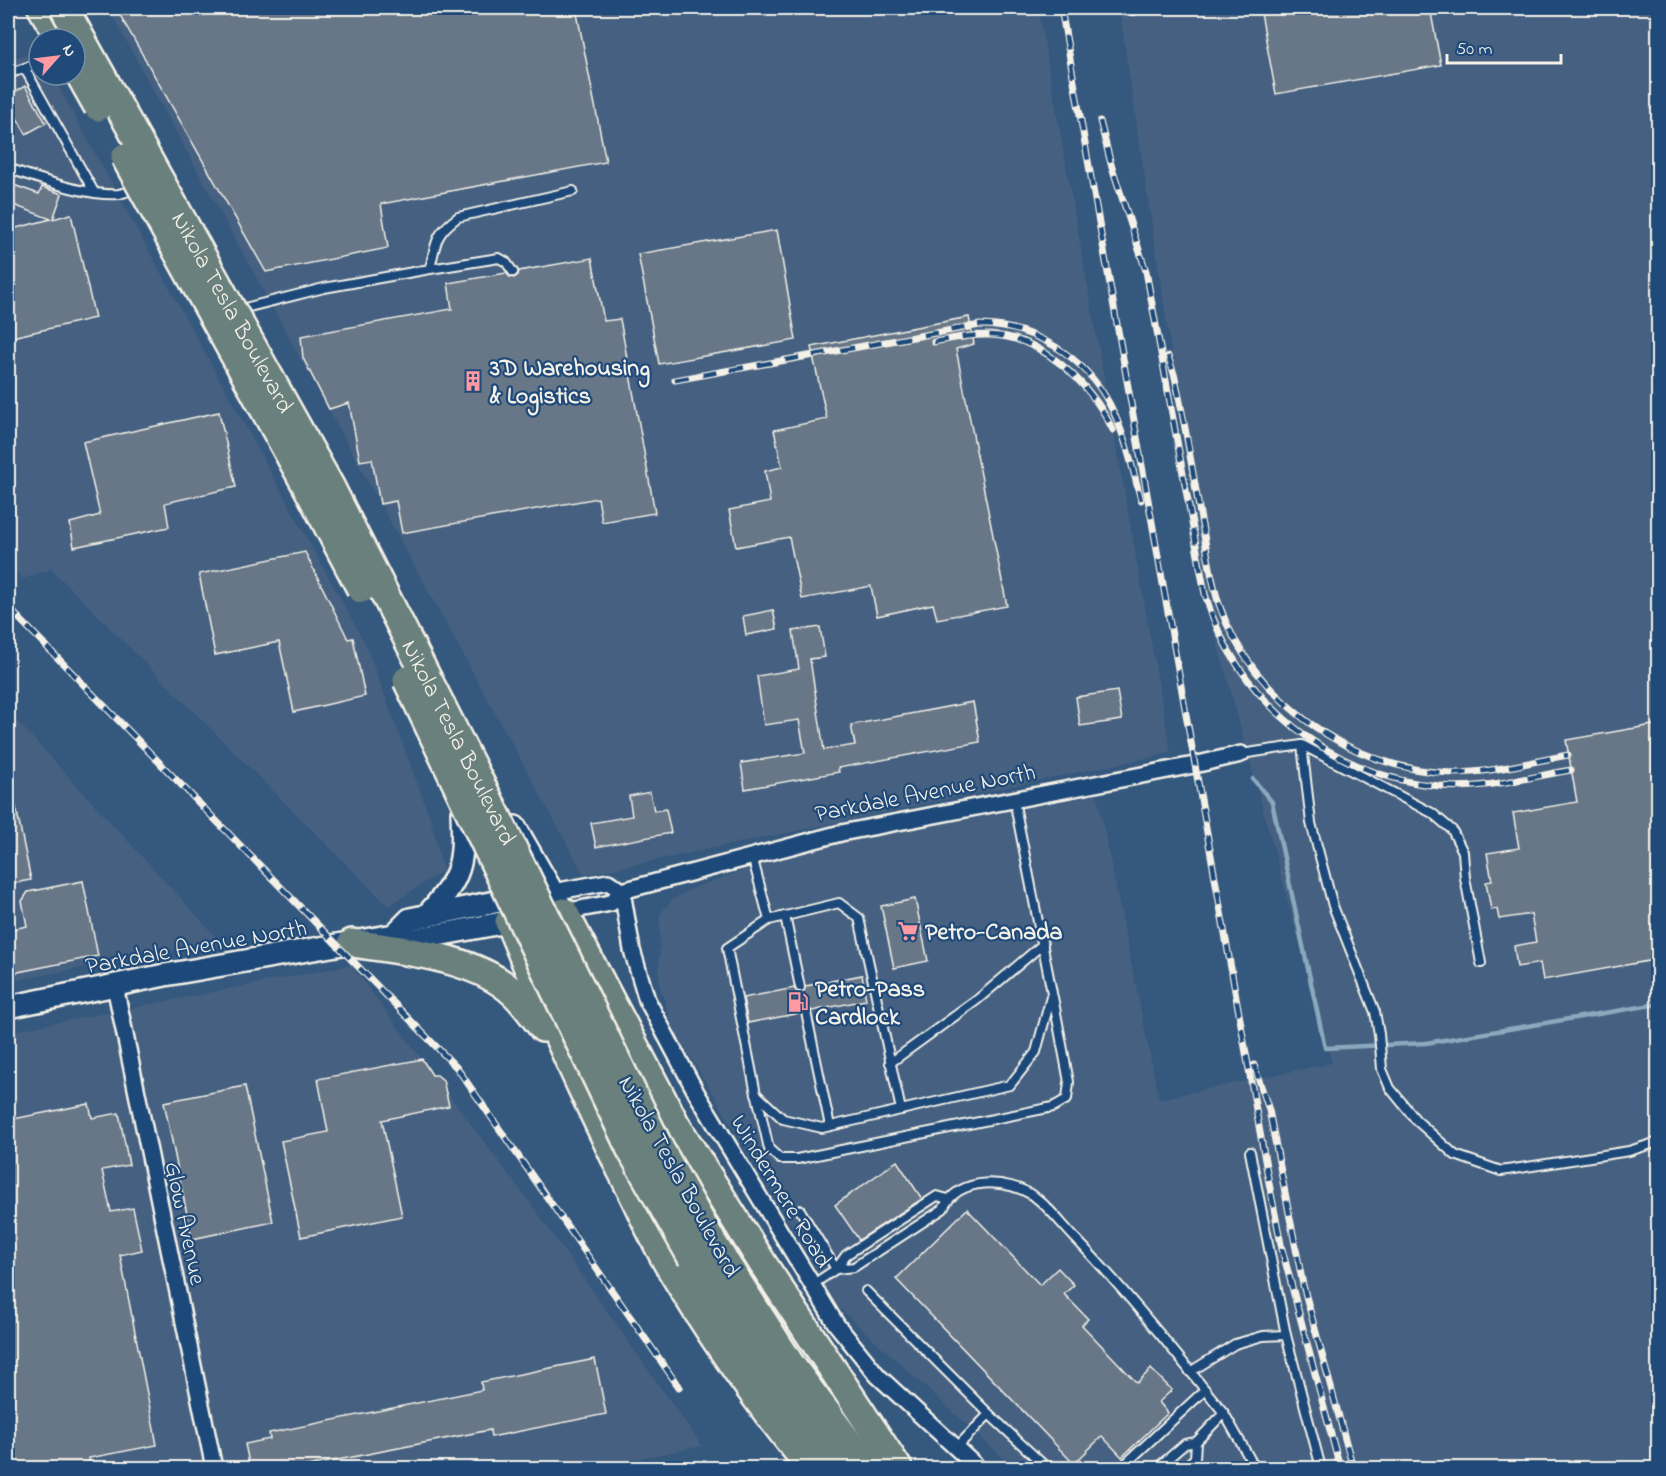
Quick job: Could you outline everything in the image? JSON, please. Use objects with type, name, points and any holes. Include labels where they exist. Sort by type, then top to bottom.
[{"type":"highway","points":[[42,8],[53,27]]},
{"type":"highway","name":"Nikola Tesla Boulevard","points":[[64,8],[330,486],[492,806],[655,1138],[703,1252],[766,1370],[837,1468]]},
{"type":"highway","name":"Nikola Tesla Boulevard","points":[[87,87],[312,496],[382,629],[467,802],[631,1150],[703,1252],[868,1468]]},
{"type":"highway","points":[[558,902],[615,1014],[676,1125],[763,1264],[898,1468]]},
{"type":"highway","points":[[517,909],[561,945],[615,1014]]},
{"type":"highway","points":[[517,909],[543,1006],[572,1071],[667,1261],[712,1335],[770,1419],[811,1468]]},
{"type":"highway","points":[[352,943],[414,953],[460,964],[488,974],[514,993],[543,1028],[572,1071]]},
{"type":"main road","points":[[53,8],[63,27]]},
{"type":"main road","points":[[87,70],[341,534],[417,682],[430,737],[462,813],[517,909]]},
{"type":"main road","points":[[417,682],[455,725],[558,902]]},
{"type":"main road","points":[[430,737],[470,798],[517,909]]},
{"type":"main road","points":[[426,916],[445,896],[461,864],[464,846],[462,813]]},
{"type":"main road","name":"Parkdale Avenue North","points":[[394,935],[411,919],[517,909],[558,902]]},
{"type":"main road","name":"Parkdale Avenue North","points":[[8,1007],[165,975],[394,935],[416,939],[517,909]]},
{"type":"street","name":"Parkdale Avenue North","points":[[558,902],[611,903],[622,891],[842,833],[1241,754]]},
{"type":"street","name":"Parkdale Avenue North","points":[[558,902],[608,882],[622,891]]},
{"type":"street","name":"Windermere Road","points":[[622,891],[632,950],[647,1000],[697,1094],[836,1324],[878,1376],[978,1468]]},
{"type":"street","name":"Glow Avenue","points":[[115,986],[214,1468]]},
{"type":"lane","points":[[8,74],[25,69],[94,192]]},
{"type":"lane","points":[[8,168],[36,178],[94,192],[120,194],[150,183]]},
{"type":"lane","points":[[430,269],[436,244],[443,229],[459,217],[573,191]]},
{"type":"lane","points":[[222,315],[324,288],[499,258],[506,262],[513,272]]},
{"type":"lane","points":[[1241,754],[1302,745],[1432,813],[1452,830],[1463,852],[1465,878],[1481,963]]},
{"type":"lane","points":[[1302,745],[1311,823],[1333,906],[1375,1012],[1382,1069],[1390,1088],[1416,1120],[1455,1155],[1500,1172],[1629,1151],[1659,1142]]},
{"type":"lane","points":[[901,1110],[859,918],[839,903],[769,920],[727,948],[769,1149],[780,1159],[797,1159],[1053,1107],[1067,1099],[1068,1082],[1014,800]]},
{"type":"lane","points":[[752,856],[769,920]]},
{"type":"lane","points":[[785,916],[800,987]]},
{"type":"lane","points":[[890,1063],[977,1000],[1042,944]]},
{"type":"lane","points":[[756,1094],[783,1119],[822,1128],[1010,1085],[1036,1052],[1052,993]]},
{"type":"lane","points":[[806,1012],[830,1126]]},
{"type":"lane","points":[[1250,1152],[1286,1335],[1321,1468]]},
{"type":"lane","points":[[836,1269],[854,1267],[943,1209],[948,1199],[964,1188],[989,1182],[1012,1186],[1035,1197],[1106,1270],[1224,1413],[1255,1468]]},
{"type":"lane","points":[[812,1285],[836,1269],[846,1255],[937,1196],[948,1199]]},
{"type":"lane","points":[[800,1210],[836,1269]]},
{"type":"lane","points":[[866,1292],[1047,1468]]},
{"type":"lane","points":[[1190,1372],[1235,1344],[1263,1336],[1286,1335]]},
{"type":"lane","points":[[1121,1468],[1205,1390]]},
{"type":"lane","points":[[1157,1468],[1185,1444],[1196,1442],[1224,1413]]},
{"type":"lane","points":[[957,1448],[989,1414]]},
{"type":"lane","points":[[1184,1468],[1195,1458],[1196,1442]]},
{"type":"shaded area","points":[[108,8],[1038,8],[1171,753],[584,875]]},
{"type":"shaded area","points":[[1119,8],[1658,8],[1658,1468],[1014,1468],[837,1306],[766,1181],[674,1030],[659,984],[660,914],[672,900],[691,889],[793,852],[1097,795],[1159,1099],[1332,1063],[1212,623]]},
{"type":"shaded area","points":[[27,56],[27,87],[59,87],[366,645],[431,820],[443,871],[388,906],[51,569],[23,579],[8,564],[8,58]]},
{"type":"shaded area","points":[[8,711],[220,941],[8,982]]},
{"type":"shaded area","points":[[351,965],[534,1208],[702,1446],[592,1468],[8,1468],[8,1032]]},
{"type":"building","points":[[116,8],[576,8],[606,162],[381,204],[388,248],[266,272]]},
{"type":"building","points":[[1260,8],[1430,8],[1441,65],[1276,94]]},
{"type":"building","points":[[25,86],[46,123],[26,134],[8,102],[8,96]]},
{"type":"building","points":[[8,183],[39,194],[42,187],[62,194],[53,219],[71,214],[95,318],[8,338],[8,230],[51,219],[8,203]]},
{"type":"building","points":[[777,230],[796,340],[659,364],[638,254]]},
{"type":"building","name":"3D Warehousing & Logistics","points":[[592,258],[604,321],[620,319],[655,513],[602,522],[598,498],[402,533],[396,501],[380,504],[372,459],[360,461],[349,403],[329,409],[303,358],[301,336],[452,309],[448,283],[506,273],[514,278],[519,271]]},
{"type":"building","points":[[969,317],[974,344],[956,349],[1007,606],[937,619],[933,604],[877,616],[871,586],[802,599],[789,537],[736,547],[729,510],[770,502],[765,471],[782,467],[774,430],[827,419],[811,347]]},
{"type":"building","points":[[219,412],[236,487],[165,503],[169,527],[74,547],[70,523],[100,515],[83,442]]},
{"type":"building","points":[[305,552],[348,639],[353,638],[365,696],[294,712],[279,642],[215,655],[199,574]]},
{"type":"building","points":[[773,610],[777,629],[746,635],[743,616]]},
{"type":"building","points":[[820,627],[825,657],[810,659],[824,750],[855,745],[851,725],[973,702],[980,742],[838,768],[839,772],[745,789],[741,763],[805,753],[799,720],[764,725],[757,676],[799,669],[793,631]]},
{"type":"building","points":[[1117,691],[1122,720],[1080,726],[1076,697]]},
{"type":"building","points":[[1659,724],[1659,959],[1543,980],[1540,963],[1517,967],[1514,946],[1536,942],[1531,914],[1499,919],[1497,909],[1491,910],[1486,882],[1492,881],[1487,853],[1519,848],[1513,813],[1577,802],[1566,740]]},
{"type":"building","points":[[650,792],[654,811],[666,809],[671,833],[596,847],[591,823],[632,816],[629,796]]},
{"type":"building","points":[[13,793],[31,880],[8,884],[8,794]]},
{"type":"building","points":[[83,881],[98,956],[8,974],[8,930],[27,926],[22,901],[28,892]]},
{"type":"building","points":[[915,899],[928,961],[894,968],[881,906]]},
{"type":"building","points":[[862,975],[866,1000],[812,1011],[805,1006],[800,1013],[748,1023],[743,998],[794,988],[801,993],[806,986]]},
{"type":"building","points":[[422,1059],[432,1075],[437,1075],[443,1080],[449,1106],[382,1120],[402,1216],[301,1237],[281,1141],[328,1132],[318,1079]]},
{"type":"building","points":[[245,1086],[273,1222],[192,1239],[164,1102]]},
{"type":"building","points":[[89,1104],[92,1118],[119,1113],[129,1165],[102,1170],[111,1212],[133,1208],[142,1250],[120,1255],[157,1445],[89,1458],[91,1468],[8,1468],[8,1120]]},
{"type":"building","points":[[897,1161],[922,1199],[859,1240],[835,1205]]},
{"type":"building","points":[[967,1209],[1040,1285],[1058,1268],[1074,1285],[1064,1294],[1088,1319],[1082,1325],[1137,1383],[1151,1369],[1172,1390],[1159,1402],[1168,1413],[1122,1457],[1102,1436],[1074,1464],[896,1279]]},
{"type":"building","points":[[595,1359],[606,1414],[491,1437],[490,1430],[297,1468],[250,1468],[245,1444],[270,1439],[269,1433],[482,1390],[481,1382]]},
{"type":"waterway","points":[[1253,779],[1272,802],[1325,1048],[1426,1043],[1658,1004]]},
{"type":"railway","points":[[1061,8],[1269,1183],[1282,1249],[1340,1468]]},
{"type":"railway","points":[[1100,121],[1111,164],[1146,271],[1205,594],[1219,632],[1239,667],[1264,699],[1293,726],[1326,749],[1362,767],[1400,780],[1457,787],[1506,782],[1571,770]]},
{"type":"railway","points":[[675,380],[980,325],[1000,326],[1038,337],[1055,346],[1086,371],[1109,403],[1119,426],[1141,500]]},
{"type":"railway","points":[[934,342],[985,335],[1005,337],[1044,352],[1077,379],[1091,395],[1113,430]]},
{"type":"railway","points":[[1168,356],[1179,395],[1213,583],[1219,604],[1234,638],[1255,670],[1280,699],[1310,723],[1343,744],[1378,759],[1415,769],[1467,773],[1568,755]]},
{"type":"railway","points":[[8,607],[457,1068],[679,1387]]},
{"type":"railway","points":[[1254,1065],[1269,1110],[1303,1285],[1353,1468]]},
{"type":"place","name":"3D Warehousing & Logistics","points":[[473,381]]},
{"type":"place","name":"Petro-Canada","points":[[908,931]]},
{"type":"place","name":"Petro-Pass Cardlock","points":[[798,1002]]}]
